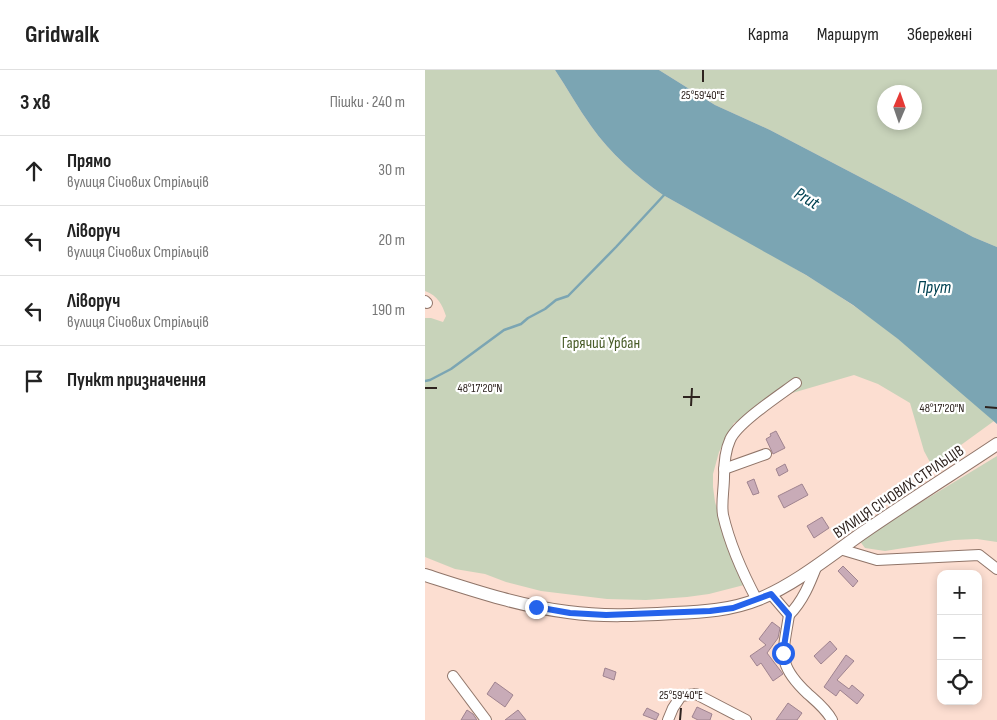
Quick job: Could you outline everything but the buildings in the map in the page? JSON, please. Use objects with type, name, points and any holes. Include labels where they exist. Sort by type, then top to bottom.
[{"type":"main road","name":"ВУЛИЦЯ СІЧОВИХ СТРІЛЬЦІВ","points":[[425,575],[505,599],[570,613],[606,615],[710,611],[733,608],[771,594],[997,444]]},
{"type":"street","points":[[757,600],[743,574],[723,514],[724,470],[730,439],[745,422],[796,383]]},
{"type":"street","points":[[724,470],[766,454]]},
{"type":"street","points":[[840,548],[877,560],[979,555],[997,569]]},
{"type":"street","points":[[817,565],[807,591],[789,615],[783,653],[784,662],[792,676],[828,712],[832,720]]},
{"type":"street","points":[[771,594],[789,615]]},
{"type":"street","points":[[453,676],[486,720]]},
{"type":"street","points":[[668,720],[681,696],[696,694],[746,720]]},
{"type":"green space","name":"Гарячий Урбан","points":[[425,70],[555,70],[598,136],[624,164],[643,180],[663,195],[784,262],[873,319],[943,376],[994,421],[932,466],[924,451],[910,403],[878,384],[854,375],[782,396],[773,406],[734,423],[719,452],[713,474],[713,487],[715,502],[734,562],[744,585],[709,594],[646,600],[607,599],[541,591],[506,582],[485,574],[455,569],[425,557],[425,318],[443,322],[446,316],[439,301],[425,291]]},
{"type":"green space","points":[[659,70],[997,70],[997,247],[973,237],[770,130],[715,105]]},
{"type":"green space","points":[[997,456],[997,542],[977,539],[954,540],[885,551],[865,548],[859,540]]},
{"type":"water","name":"Прут","points":[[555,70],[659,70],[715,105],[770,130],[973,237],[997,247],[997,424],[898,339],[853,305],[806,275],[663,195],[643,180],[624,164],[598,136]]},
{"type":"waterway","points":[[425,381],[451,369],[504,330],[521,324],[556,300],[568,296],[665,194]]},
{"type":"route","points":[[536,607],[570,613],[606,615],[661,614],[733,608],[771,594],[789,615],[783,653]]},
{"type":"water label","name":"Prut","points":[[807,198]]}]
